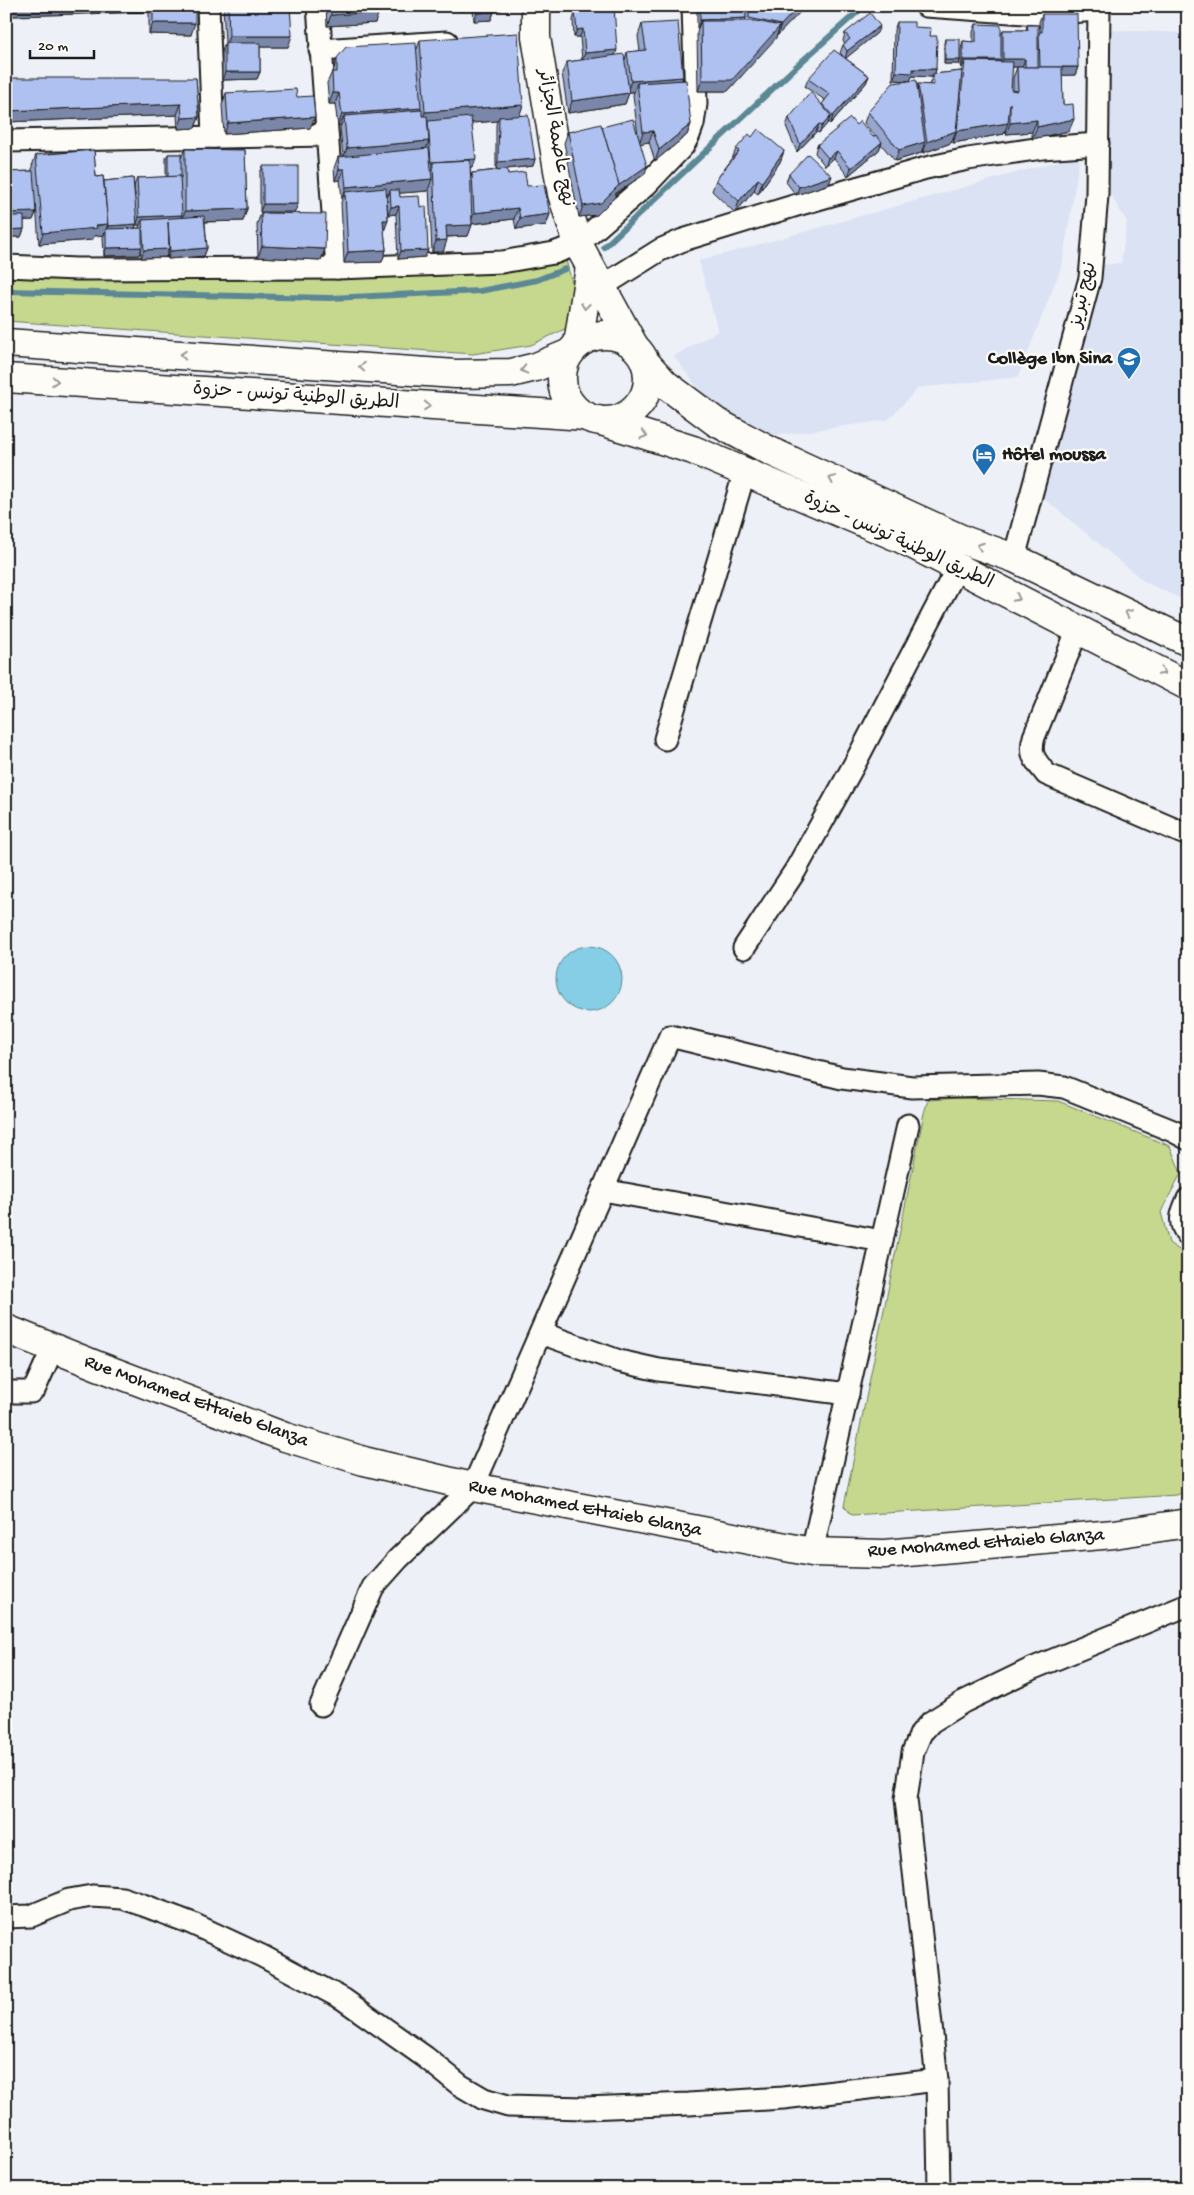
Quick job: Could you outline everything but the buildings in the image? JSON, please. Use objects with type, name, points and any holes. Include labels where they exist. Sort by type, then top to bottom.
[{"type":"main road","name":"نهج عاصمة الجزائر","points":[[536,6],[527,38],[562,194],[590,266],[640,354]]},
{"type":"main road","points":[[574,349],[589,338],[612,336],[624,340],[640,354],[648,375],[647,388],[638,405],[623,417],[611,421],[592,418],[574,408],[566,396],[562,381],[564,366],[574,349],[590,266]]},
{"type":"main road","name":"الطريق الوطنية تونس - حزوة","points":[[6,343],[456,374],[511,372],[536,367],[574,349]]},
{"type":"main road","name":"الطريق الوطنية تونس - حزوة","points":[[640,354],[665,384],[716,422],[907,528],[958,568],[1188,686]]},
{"type":"main road","points":[[222,357],[222,391]]},
{"type":"main road","name":"الطريق الوطنية تونس - حزوة","points":[[6,378],[222,391],[592,418],[693,450],[745,471],[907,528],[966,541],[1014,558],[1188,642]]},
{"type":"main road","name":"Rue Mohamed Ettaieb Glanza","points":[[6,1329],[285,1437],[364,1461],[473,1487],[812,1552],[884,1554],[1114,1534],[1188,1523]]},
{"type":"street","points":[[208,6],[213,137]]},
{"type":"street","points":[[318,6],[337,268]]},
{"type":"street","points":[[590,266],[647,184],[683,146],[689,135],[696,104],[693,6]]},
{"type":"street","points":[[926,6],[1039,14],[1099,8]]},
{"type":"street","name":"نهج تبريز","points":[[1014,558],[1090,278],[1094,243],[1098,144],[1099,8]]},
{"type":"street","points":[[320,50],[468,41]]},
{"type":"street","points":[[6,141],[326,135]]},
{"type":"street","points":[[6,266],[77,270],[337,268],[502,262],[554,253],[590,266],[660,250],[683,240],[796,205],[926,168],[968,159],[1042,148],[1098,144]]},
{"type":"street","points":[[665,739],[745,471]]},
{"type":"street","points":[[744,948],[795,871],[855,763],[958,568]]},
{"type":"street","points":[[1078,629],[1034,737],[1031,749],[1035,760],[1046,774],[1183,833],[1188,832]]},
{"type":"street","points":[[321,1706],[374,1587],[398,1559],[473,1487],[670,1036],[842,1078],[912,1087],[1038,1084],[1064,1087],[1173,1131],[1188,1139]]},
{"type":"street","points":[[812,1552],[908,1125]]},
{"type":"street","points":[[603,1190],[882,1241]]},
{"type":"street","points":[[1188,1199],[1181,1220],[1182,1226],[1188,1235]]},
{"type":"street","points":[[540,1333],[619,1361],[660,1370],[848,1394]]},
{"type":"street","points":[[6,1392],[31,1392],[35,1388],[53,1348]]},
{"type":"street","points":[[939,2189],[937,2080],[906,1799],[913,1752],[921,1733],[931,1722],[963,1702],[1032,1668],[1188,1605]]},
{"type":"street","points":[[6,1917],[31,1916],[69,1900],[92,1896],[122,1898],[191,1923],[262,1956],[343,1999],[460,2085],[484,2099],[508,2106],[585,2108],[689,2104],[782,2098],[937,2080]]},
{"type":"shaded area","name":"Collège Ibn Sina","points":[[1109,30],[1188,33],[1188,602],[1145,582],[1041,496],[1102,265],[1121,263],[1127,222],[1105,185]]},
{"type":"shaded area","points":[[1080,155],[1062,265],[1018,377],[918,388],[888,420],[765,437],[710,404],[674,356],[718,331],[699,261]]},
{"type":"green space","points":[[564,253],[576,297],[569,327],[531,345],[473,354],[6,321],[6,275]]},
{"type":"green space","points":[[959,1098],[1058,1101],[1170,1146],[1181,1173],[1161,1212],[1169,1243],[1188,1256],[1188,1490],[1177,1495],[852,1515],[844,1506],[924,1113],[928,1100]]},
{"type":"water","points":[[589,946],[602,948],[617,961],[620,966],[622,979],[620,992],[607,1007],[602,1010],[589,1012],[576,1010],[561,997],[558,992],[556,979],[558,966],[571,951],[576,948]]},
{"type":"waterway","points":[[604,247],[800,63],[864,6]]},
{"type":"waterway","points":[[6,291],[330,298],[480,291],[537,280],[565,269]]},
{"type":"place","name":"Collège Ibn Sina","points":[[1129,380]]},
{"type":"place","name":"Hôtel moussa","points":[[984,476]]}]
